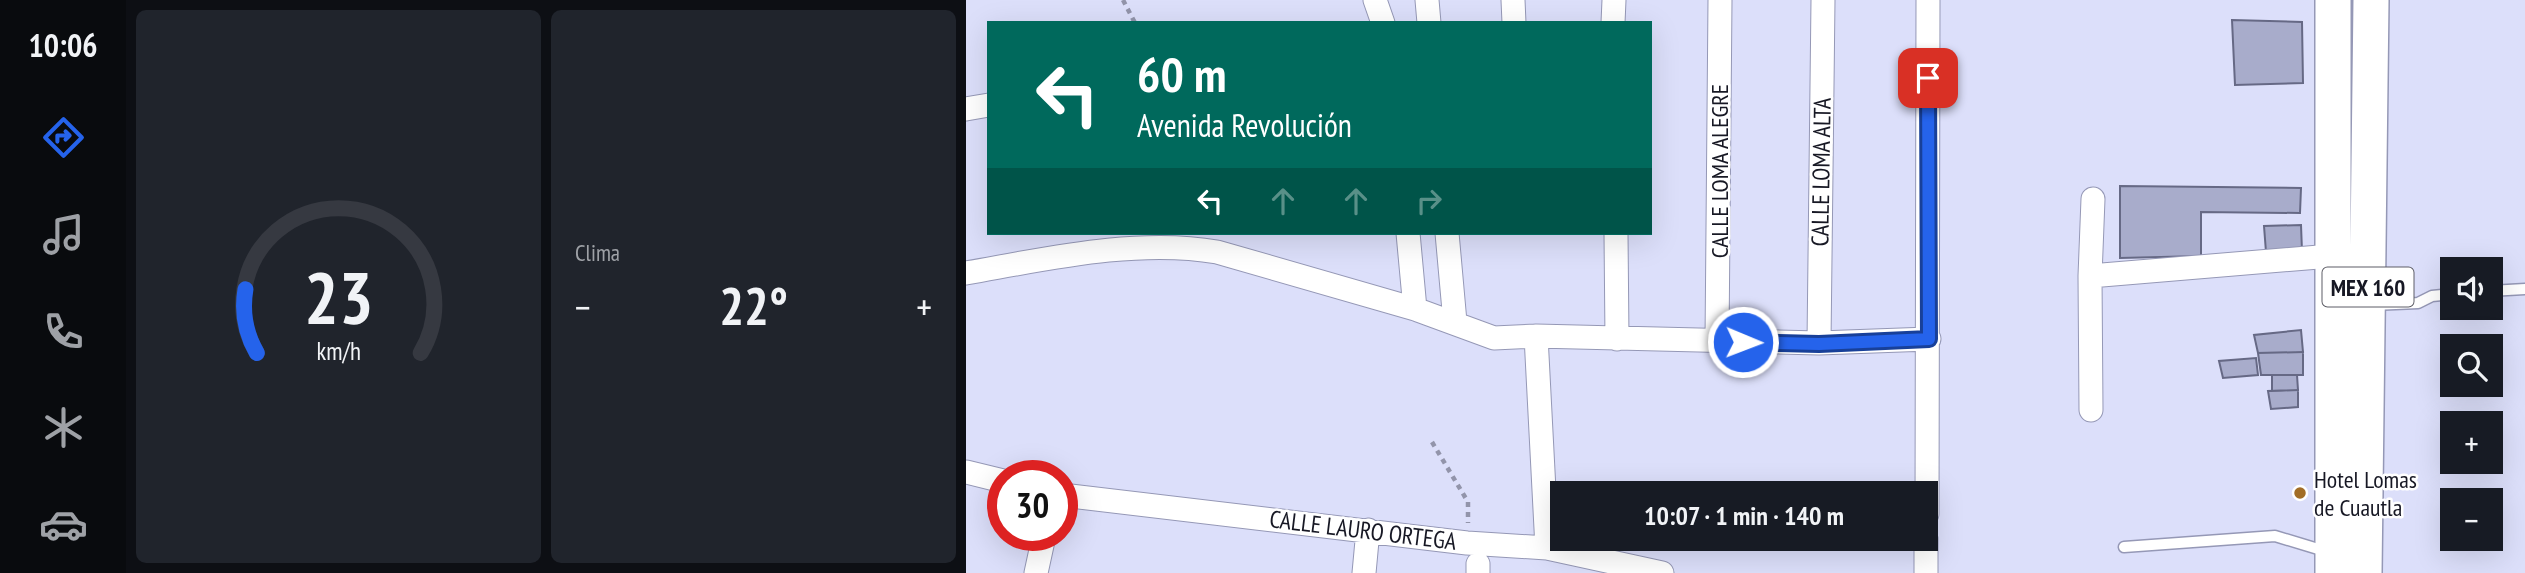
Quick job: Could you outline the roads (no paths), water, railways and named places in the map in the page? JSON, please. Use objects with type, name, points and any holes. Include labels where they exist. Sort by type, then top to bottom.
[{"type":"main road","name":"MEX 160","points":[[2333,0],[2331,257],[2349,564]]},
{"type":"main road","name":"MEX 160","points":[[2349,564],[2368,305],[2371,0]]},
{"type":"street","points":[[1375,0],[1382,21]]},
{"type":"street","points":[[1427,0],[1429,21]]},
{"type":"street","points":[[1513,0],[1514,21]]},
{"type":"street","points":[[1613,21],[1614,0]]},
{"type":"street","name":"CALLE LOMA ALEGRE","points":[[1717,342],[1720,0]]},
{"type":"street","name":"CALLE LOMA ALTA","points":[[1819,344],[1824,0]]},
{"type":"street","points":[[1927,481],[1928,0]]},
{"type":"street","points":[[966,109],[987,104]]},
{"type":"street","points":[[2091,410],[2090,276],[2093,199]]},
{"type":"street","points":[[1408,235],[1415,309]]},
{"type":"street","points":[[1447,235],[1455,322]]},
{"type":"street","points":[[1616,235],[1616,339]]},
{"type":"street","points":[[966,273],[1075,254],[1185,247],[1217,252],[1415,309],[1494,338],[1536,336],[1819,344],[1929,339]]},
{"type":"street","points":[[2090,276],[2331,257]]},
{"type":"street","points":[[1536,336],[1547,548]]},
{"type":"street","points":[[966,472],[987,477]]},
{"type":"street","name":"CALLE LAURO ORTEGA","points":[[1078,497],[1368,530],[1474,556],[1521,546],[1547,548],[1662,573]]},
{"type":"street","points":[[1364,573],[1368,530]]},
{"type":"street","points":[[1036,573],[1041,551]]},
{"type":"street","points":[[1926,551],[1926,573]]},
{"type":"lane","points":[[2503,290],[2525,289]]},
{"type":"lane","points":[[2368,305],[2418,303],[2440,295]]},
{"type":"lane","points":[[2124,547],[2275,536],[2349,564]]},
{"type":"place","name":"Hotel Lomas de Cuautla","points":[[2300,493]]}]
